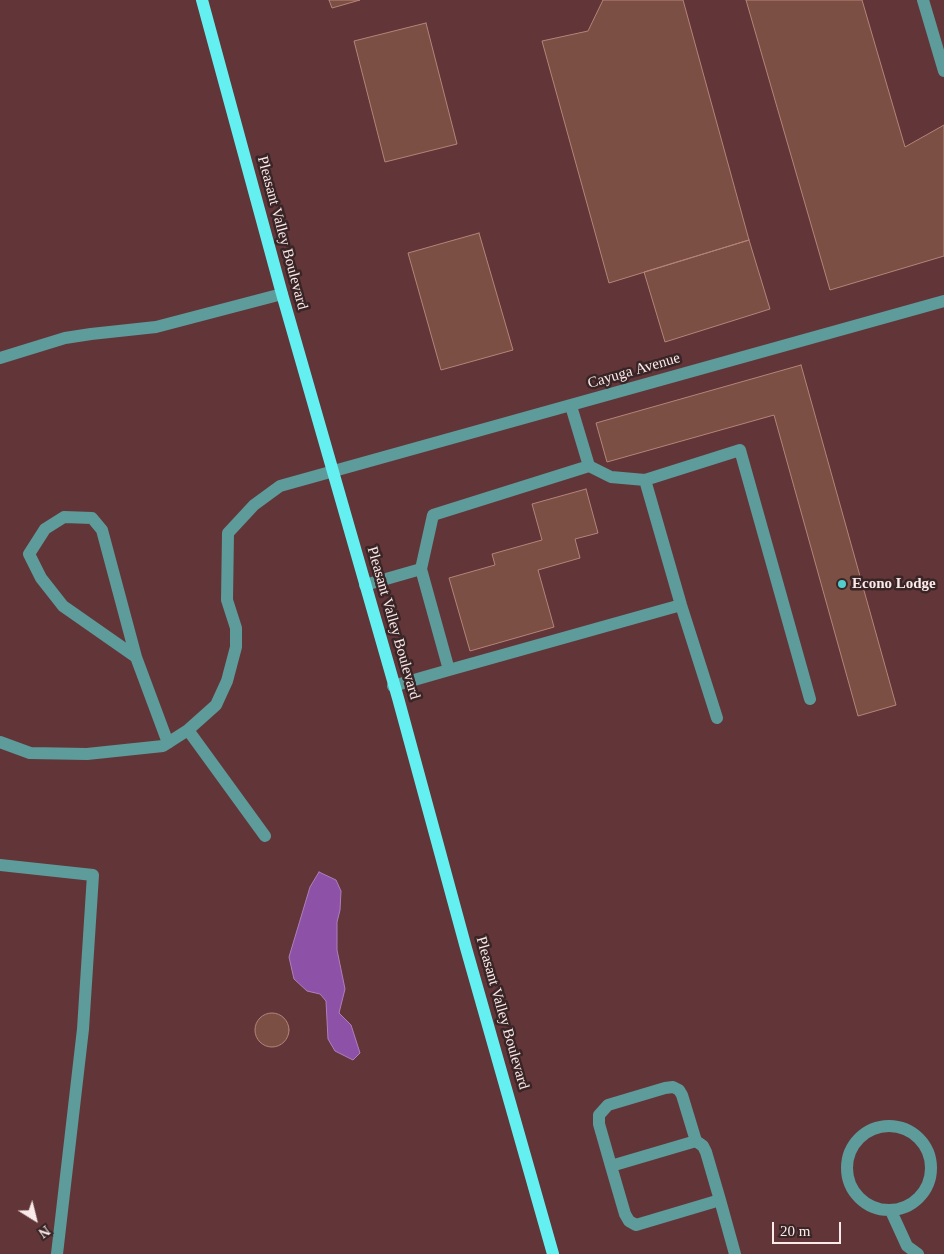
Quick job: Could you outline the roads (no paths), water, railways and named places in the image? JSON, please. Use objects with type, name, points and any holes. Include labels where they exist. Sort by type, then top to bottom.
[{"type":"main road","name":"Pleasant Valley Boulevard","points":[[202,0],[282,294],[553,1254]]},
{"type":"street","points":[[923,0],[944,71]]},
{"type":"street","points":[[0,358],[65,338],[156,327],[282,294]]},
{"type":"street","name":"Cayuga Avenue","points":[[168,743],[188,730],[216,705],[227,680],[236,647],[236,628],[227,600],[228,533],[254,504],[280,486],[333,473],[944,302]]},
{"type":"street","points":[[570,406],[589,466]]},
{"type":"street","points":[[449,670],[421,569],[433,516],[589,466],[611,477],[645,480],[740,450],[810,699]]},
{"type":"street","points":[[645,480],[681,605],[717,718]]},
{"type":"street","points":[[0,742],[30,753],[78,754],[163,746],[168,743],[136,656],[102,530],[92,518],[64,517],[45,529],[29,554],[41,578],[63,606],[136,656]]},
{"type":"street","points":[[365,585],[421,569]]},
{"type":"street","points":[[393,686],[681,605]]},
{"type":"street","points":[[188,730],[265,836]]},
{"type":"street","points":[[0,865],[92,875],[83,1029],[57,1254]]},
{"type":"street","points":[[720,1200],[636,1225],[629,1221],[625,1214],[599,1124],[599,1115],[608,1105],[665,1088],[673,1087],[679,1090],[696,1141],[703,1146],[706,1152],[720,1200],[735,1254]]},
{"type":"street","points":[[888,1126],[901,1127],[913,1133],[923,1142],[929,1154],[932,1167],[930,1180],[924,1192],[915,1202],[904,1208],[890,1211],[876,1209],[863,1202],[853,1191],[848,1177],[847,1162],[852,1148],[861,1137],[873,1129],[888,1126]]},
{"type":"street","points":[[611,1166],[696,1141]]},
{"type":"street","points":[[890,1211],[907,1246],[918,1254]]},
{"type":"place","name":"Econo Lodge","points":[[842,584]]}]
